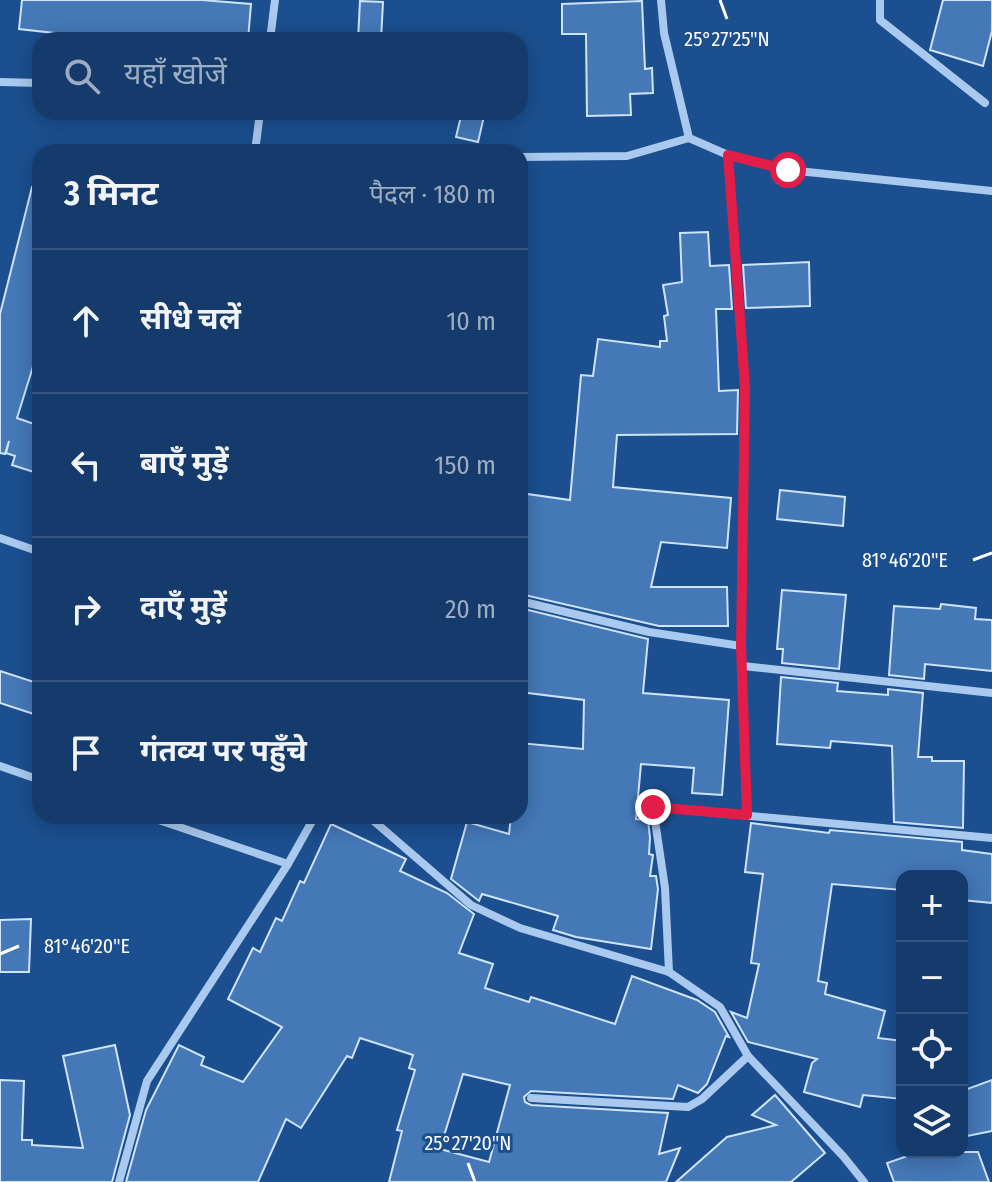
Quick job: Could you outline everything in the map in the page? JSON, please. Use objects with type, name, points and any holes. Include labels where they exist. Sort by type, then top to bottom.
[{"type":"street","points":[[271,32],[275,0]]},
{"type":"street","points":[[661,0],[664,33],[689,138]]},
{"type":"street","points":[[880,0],[880,20],[985,103]]},
{"type":"street","points":[[0,82],[32,83]]},
{"type":"street","points":[[256,144],[259,120]]},
{"type":"street","points":[[528,157],[627,156],[689,138],[728,155],[788,170],[992,191]]},
{"type":"street","points":[[728,155],[745,387],[741,646],[747,815]]},
{"type":"street","points":[[0,538],[32,549]]},
{"type":"street","points":[[528,603],[649,632],[741,646]]},
{"type":"street","points":[[743,666],[992,693]]},
{"type":"street","points":[[0,766],[32,777]]},
{"type":"street","points":[[669,972],[665,888],[653,807],[992,838]]},
{"type":"street","points":[[170,824],[288,864]]},
{"type":"street","points":[[119,1182],[147,1081],[288,864],[310,824]]},
{"type":"street","points":[[377,824],[471,905],[520,928],[669,972],[720,1007],[748,1056],[864,1182]]},
{"type":"street","points":[[531,1098],[688,1107],[702,1099],[748,1056]]},
{"type":"building","points":[[22,0],[202,0],[251,4],[249,32],[46,32],[19,29]]},
{"type":"building","points":[[943,0],[992,0],[992,31],[983,66],[930,50]]},
{"type":"building","points":[[360,1],[383,2],[381,32],[358,32]]},
{"type":"building","points":[[642,1],[645,69],[652,68],[653,93],[630,94],[631,115],[587,116],[586,34],[562,34],[562,4]]},
{"type":"building","points":[[460,120],[483,120],[478,142],[456,137]]},
{"type":"building","points":[[32,187],[32,370],[17,418],[32,423],[32,471],[12,465],[15,456],[6,453],[9,441],[5,454],[0,453],[0,314]]},
{"type":"building","points":[[708,232],[710,266],[729,265],[732,309],[716,309],[719,391],[738,390],[737,434],[617,435],[613,487],[731,498],[727,548],[661,542],[651,587],[727,587],[728,626],[659,626],[528,596],[528,494],[570,500],[581,375],[593,376],[598,339],[660,347],[660,341],[667,341],[664,316],[668,315],[663,285],[682,282],[680,233]]},
{"type":"building","points":[[809,262],[810,306],[746,308],[743,265]]},
{"type":"building","points":[[780,490],[845,497],[843,526],[777,519]]},
{"type":"building","points":[[782,590],[846,595],[839,669],[782,663],[783,649],[777,649]]},
{"type":"building","points":[[941,604],[976,608],[975,619],[992,620],[992,671],[925,664],[924,679],[889,675],[894,606],[940,609]]},
{"type":"building","points":[[528,610],[648,639],[643,693],[729,700],[722,795],[692,793],[694,768],[641,764],[636,819],[648,820],[649,854],[653,855],[650,876],[656,876],[658,889],[651,949],[576,937],[553,930],[558,916],[482,894],[479,901],[451,879],[466,824],[509,834],[510,824],[528,824],[528,744],[583,749],[584,700],[528,693]]},
{"type":"building","points":[[0,671],[32,681],[32,713],[0,703]]},
{"type":"building","points":[[781,677],[838,683],[837,691],[888,695],[888,689],[923,693],[918,757],[932,757],[932,761],[964,761],[963,828],[894,822],[892,746],[831,741],[830,748],[777,744]]},
{"type":"building","points":[[751,823],[829,833],[830,830],[962,842],[962,850],[992,854],[992,903],[968,901],[968,870],[896,870],[896,889],[832,884],[818,981],[827,983],[825,994],[885,1011],[878,1038],[896,1040],[896,1098],[863,1095],[860,1107],[804,1092],[812,1063],[817,1059],[748,1042],[731,1012],[747,1018],[759,964],[751,963],[763,874],[745,872]]},
{"type":"building","points":[[331,824],[406,859],[400,871],[447,893],[474,914],[459,953],[493,964],[485,988],[529,1002],[531,997],[615,1024],[632,976],[697,1000],[715,1012],[729,1037],[726,1036],[707,1084],[698,1093],[678,1085],[673,1099],[531,1091],[524,1097],[525,1102],[531,1105],[668,1113],[659,1154],[680,1148],[666,1182],[389,1182],[402,1131],[397,1130],[415,1070],[409,1068],[413,1055],[360,1038],[352,1058],[347,1056],[301,1128],[286,1119],[258,1182],[126,1182],[146,1110],[179,1045],[204,1057],[201,1065],[243,1082],[282,1027],[228,999],[253,948],[260,952],[276,918],[282,921],[300,881],[304,883]],"holes":[[[463,1074],[510,1085],[489,1162],[440,1149]]]},
{"type":"building","points":[[31,919],[29,972],[0,972],[0,920]]},
{"type":"building","points":[[115,1045],[130,1115],[112,1182],[0,1182],[0,1080],[24,1081],[22,1140],[32,1140],[32,1145],[83,1148],[63,1056]]},
{"type":"building","points":[[992,1080],[992,1131],[968,1136],[968,1089]]},
{"type":"building","points":[[775,1095],[825,1153],[791,1182],[676,1182],[727,1137],[776,1125],[752,1115]]},
{"type":"building","points":[[968,1152],[978,1152],[989,1182],[894,1182],[887,1163],[902,1158],[968,1158]]},
{"type":"route","points":[[653,807],[747,815],[741,646],[745,387],[728,155],[788,170]]}]
